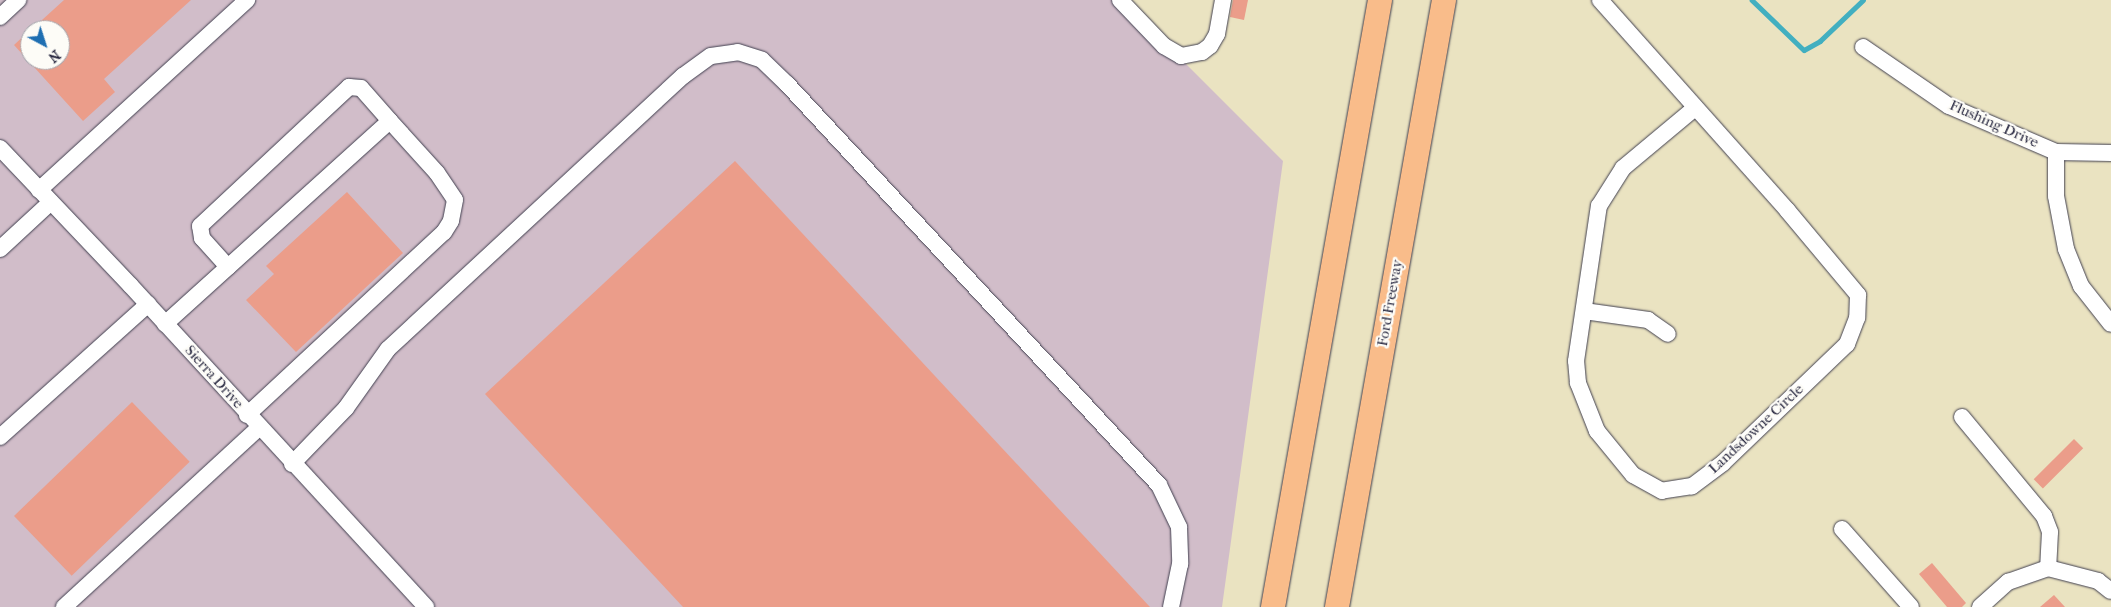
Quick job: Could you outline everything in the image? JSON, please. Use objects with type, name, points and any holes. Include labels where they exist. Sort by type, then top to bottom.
[{"type":"highway","points":[[1273,607],[1380,0]]},
{"type":"highway","name":"Ford Freeway","points":[[1337,607],[1444,0]]},
{"type":"street","points":[[0,17],[18,0]]},
{"type":"street","points":[[39,190],[247,0]]},
{"type":"street","points":[[1120,0],[1173,53],[1181,56],[1202,52],[1217,34],[1223,0]]},
{"type":"street","name":"Landsdowne Circle","points":[[1600,0],[1695,108],[1858,295],[1857,318],[1847,344],[1723,463],[1692,486],[1662,490],[1633,475],[1597,432],[1578,383],[1576,361],[1599,206],[1623,168],[1695,108]]},
{"type":"street","name":"Flushing Drive","points":[[1863,47],[1949,106],[2056,152],[2111,153]]},
{"type":"street","points":[[292,464],[346,408],[388,349],[684,76],[711,56],[738,52],[762,60],[788,84],[1159,485],[1179,527],[1180,564],[1171,607]]},
{"type":"street","points":[[228,267],[202,238],[200,226],[350,88],[361,88],[451,192],[455,200],[451,221],[436,241],[247,414]]},
{"type":"street","points":[[166,324],[390,121]]},
{"type":"street","name":"Sierra Drive","points":[[0,148],[148,304],[292,464],[426,607]]},
{"type":"street","points":[[2056,152],[2056,196],[2066,249],[2081,286],[2111,324]]},
{"type":"street","points":[[0,249],[51,202]]},
{"type":"street","points":[[0,437],[148,304]]},
{"type":"street","points":[[1584,311],[1648,320],[1668,334]]},
{"type":"street","points":[[1962,417],[2044,516],[2050,532],[2048,568]]},
{"type":"street","points":[[64,607],[259,428]]},
{"type":"street","points":[[1842,529],[1912,607]]},
{"type":"street","points":[[1980,607],[2008,582],[2048,568],[2098,581],[2111,591]]},
{"type":"shaded area","points":[[0,0],[1122,0],[1283,161],[1222,607],[0,607]]},
{"type":"building","points":[[64,0],[191,0],[104,79],[115,92],[83,121],[37,70],[70,70],[70,20],[42,20]]},
{"type":"building","points":[[1233,0],[1248,0],[1244,20],[1230,17]]},
{"type":"building","points":[[20,39],[20,52],[14,45]]},
{"type":"building","points":[[735,161],[1150,607],[683,607],[485,394]]},
{"type":"building","points":[[347,192],[403,253],[296,352],[246,300],[274,274],[266,266]]},
{"type":"building","points":[[132,402],[190,462],[72,576],[14,516]]},
{"type":"building","points":[[2074,439],[2083,448],[2043,488],[2034,479]]},
{"type":"building","points":[[1932,563],[1966,603],[1962,607],[1947,607],[1919,574]]},
{"type":"building","points":[[2054,595],[2065,607],[2040,607]]},
{"type":"waterway","points":[[1752,0],[1804,50],[1820,41],[1863,0]]}]
